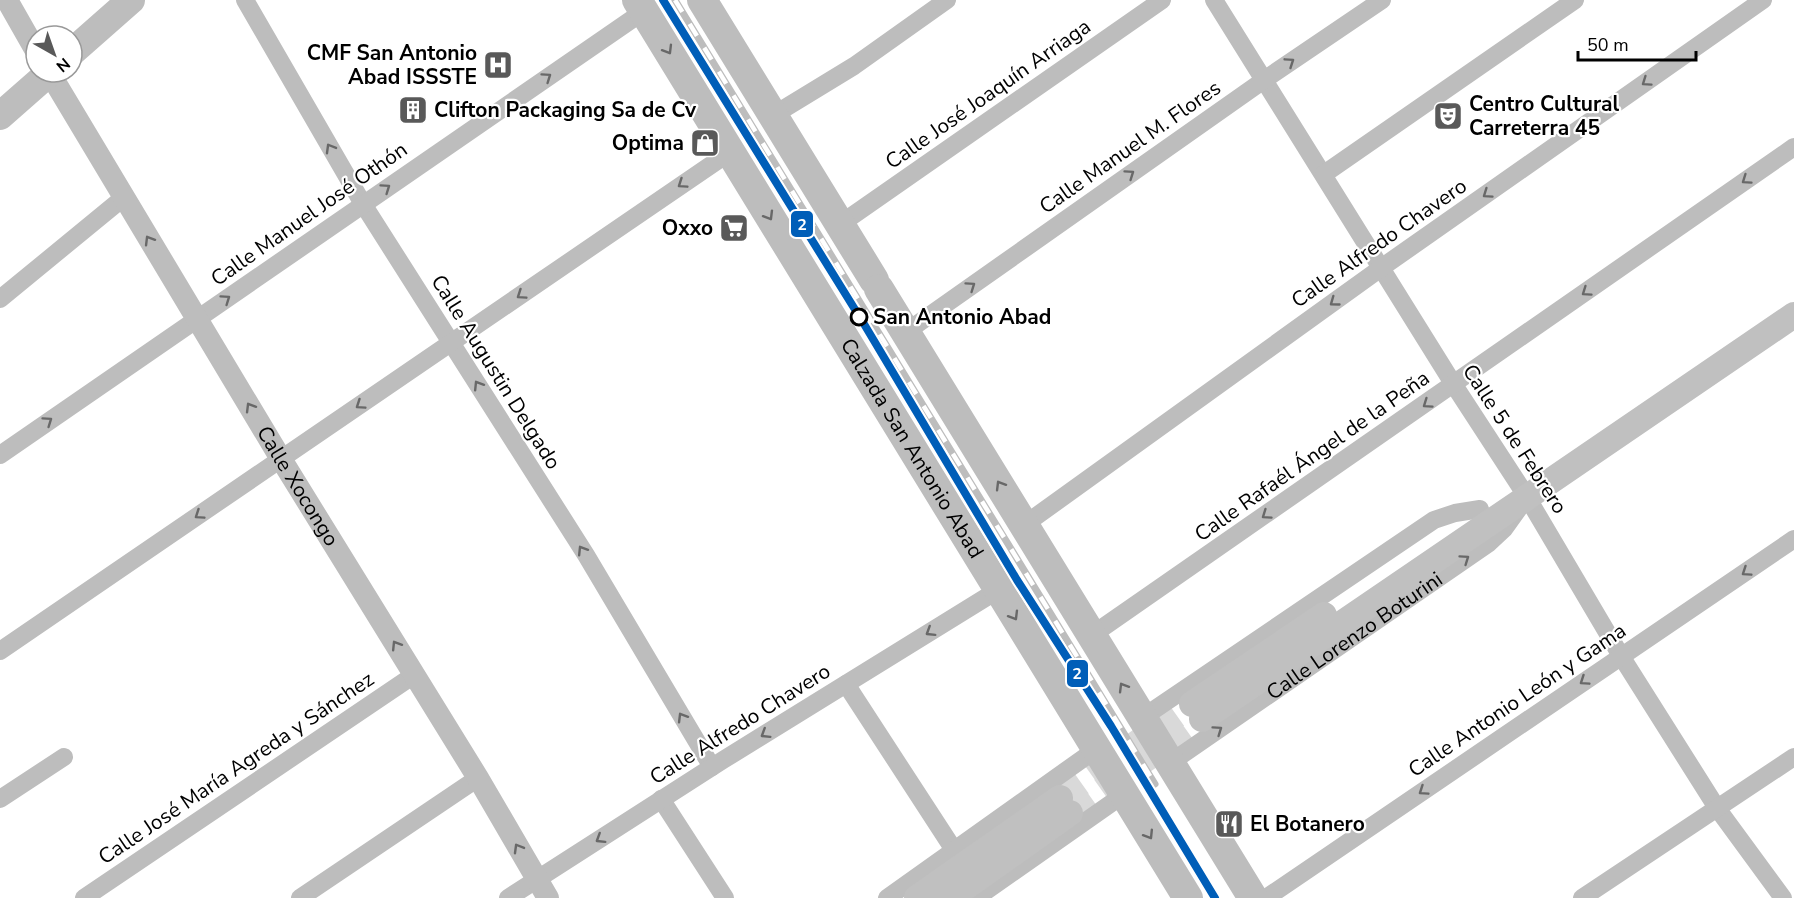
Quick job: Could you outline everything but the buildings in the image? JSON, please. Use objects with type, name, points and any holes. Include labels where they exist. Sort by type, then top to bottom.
[{"type":"highway","points":[[702,0],[1253,898]]},
{"type":"highway","name":"Calzada San Antonio Abad","points":[[641,5],[1095,750],[1188,898]]},
{"type":"main road","points":[[84,41],[130,0]]},
{"type":"main road","points":[[0,116],[36,84]]},
{"type":"main road","name":"Calle Lorenzo Boturini","points":[[1527,497],[1480,509],[1198,712],[1527,497],[1794,315]]},
{"type":"main road","points":[[917,898],[1065,806],[951,898]]},
{"type":"street","points":[[6,0],[24,31]]},
{"type":"street","name":"Calle Augustin Delgado","points":[[245,0],[363,204],[586,555],[712,767]]},
{"type":"street","points":[[772,116],[854,66],[947,0]]},
{"type":"street","name":"Calle José Joaquín Arriaga","points":[[839,225],[1162,0]]},
{"type":"street","name":"Calle 5 de Febrero","points":[[1214,0],[1454,385],[1527,497],[1621,656],[1717,808],[1782,898]]},
{"type":"street","name":"Calle Manuel M. Flores","points":[[906,332],[1264,80],[1382,0]]},
{"type":"street","points":[[1324,174],[1575,0]]},
{"type":"street","name":"Calle Alfredo Chavero","points":[[1024,525],[1381,268],[1763,0]]},
{"type":"street","name":"Calle Manuel José Othón","points":[[0,455],[363,204],[641,5]]},
{"type":"street","name":"Calle Xocongo","points":[[56,84],[281,459],[478,778],[542,888]]},
{"type":"street","name":"Calle Rafaél Ángel de la Peña","points":[[1092,635],[1794,147]]},
{"type":"street","points":[[0,651],[730,152]]},
{"type":"street","points":[[0,299],[123,198]]},
{"type":"street","name":"Calle Lorenzo Boturini","points":[[1170,763],[1489,543],[1504,529],[1527,497]]},
{"type":"street","name":"Calle Lorenzo Boturini","points":[[1142,718],[1434,520],[1455,513],[1480,509]]},
{"type":"street","name":"Calle Antonio León y Gama","points":[[1266,898],[1794,539]]},
{"type":"street","name":"Calle Alfredo Chavero","points":[[508,898],[542,888],[661,800],[998,590]]},
{"type":"street","name":"Calle José María Agreda y Sánchez","points":[[84,898],[414,675]]},
{"type":"street","points":[[846,684],[954,850]]},
{"type":"street","points":[[887,898],[1095,750]]},
{"type":"street","points":[[0,799],[64,757]]},
{"type":"street","points":[[1582,898],[1794,757]]},
{"type":"street","points":[[300,898],[478,778]]},
{"type":"street","points":[[976,898],[1123,795]]},
{"type":"street","points":[[661,800],[725,898]]},
{"type":"tunnel","points":[[1060,798],[1192,704]]},
{"type":"tunnel","points":[[1070,813],[1202,719]]},
{"type":"railway","points":[[675,0],[1155,784]]},
{"type":"transit line","name":"2","points":[[663,0],[864,324],[1017,580],[1111,726],[1215,898]]},
{"type":"place","name":"CMF San Antonio Abad ISSSTE","points":[[498,65]]},
{"type":"place","name":"Clifton Packaging Sa de Cv","points":[[413,110]]},
{"type":"place","name":"Centro Cultural Carreterra 45","points":[[1448,116]]},
{"type":"place","name":"Optima","points":[[705,143]]},
{"type":"place","name":"Oxxo","points":[[734,228]]},
{"type":"place","name":"San Antonio Abad","points":[[859,317]]},
{"type":"place","name":"El Botanero","points":[[1229,824]]}]
